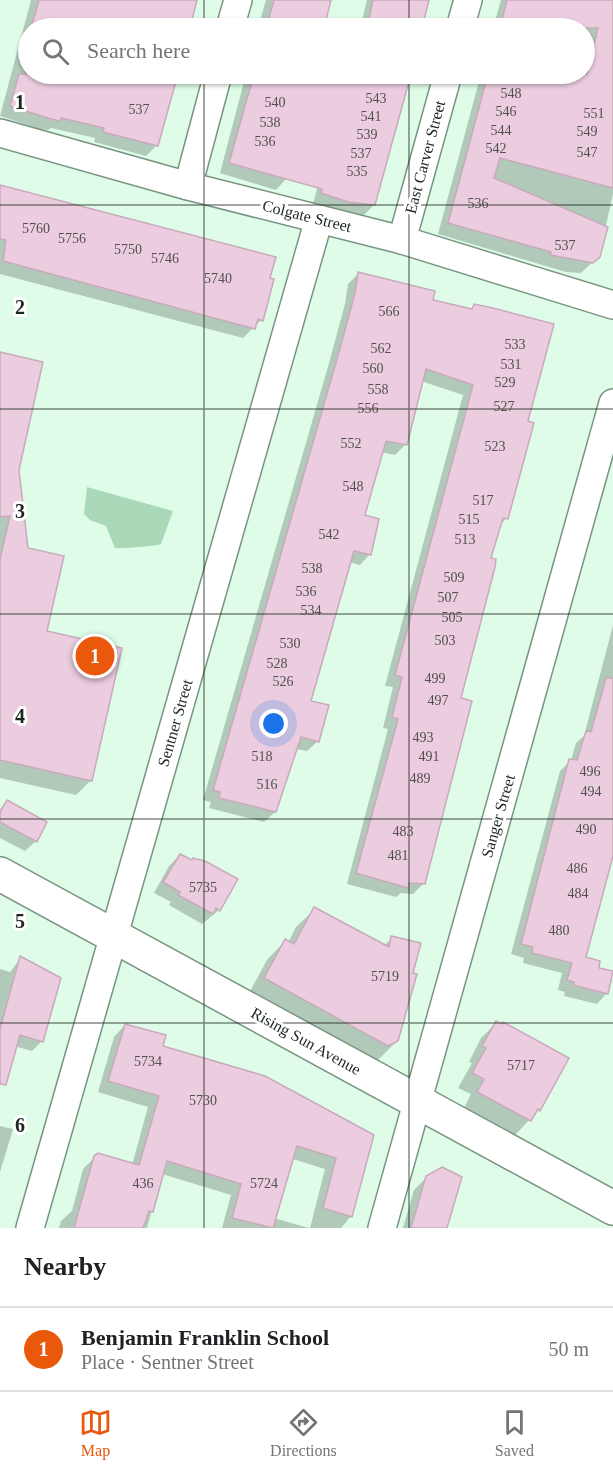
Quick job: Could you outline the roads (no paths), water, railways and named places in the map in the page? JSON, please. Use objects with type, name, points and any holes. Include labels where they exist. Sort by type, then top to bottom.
[{"type":"main road","name":"Rising Sun Avenue","points":[[0,874],[613,1208]]},
{"type":"street","points":[[232,18],[237,0]]},
{"type":"street","points":[[463,18],[468,0]]},
{"type":"street","points":[[188,186],[215,84]]},
{"type":"street","name":"East Carver Street","points":[[402,240],[445,84]]},
{"type":"street","name":"Colgate Street","points":[[0,134],[188,186],[402,240],[613,305]]},
{"type":"street","name":"Sentner Street","points":[[30,1228],[319,219]]},
{"type":"street","name":"Sanger Street","points":[[382,1228],[613,403]]},
{"type":"place","name":"Benjamin Franklin School","points":[[95,656]]}]
